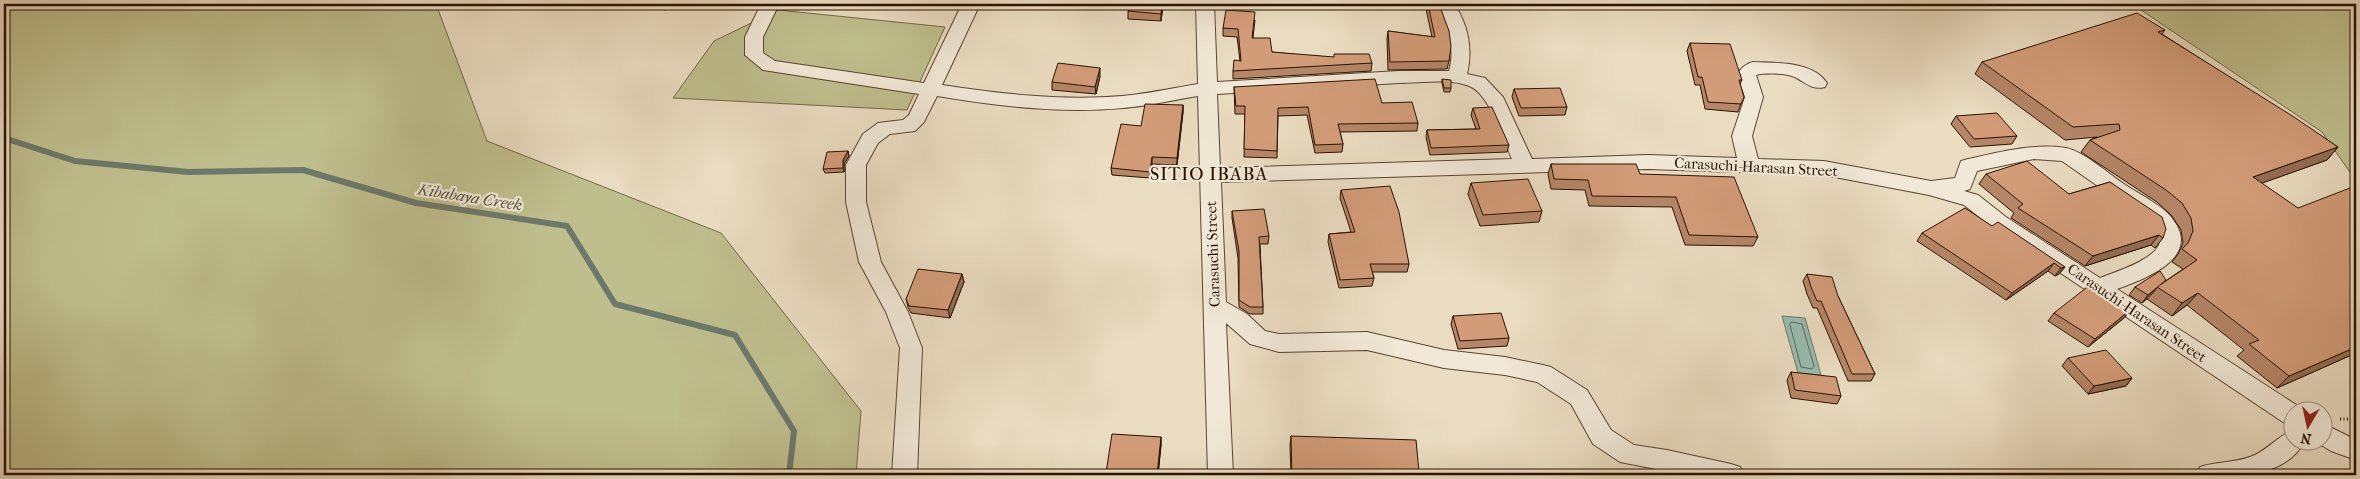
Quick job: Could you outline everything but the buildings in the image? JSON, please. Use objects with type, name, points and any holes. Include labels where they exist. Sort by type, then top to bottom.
[{"type":"street","points":[[770,4],[754,37],[754,55],[770,66],[930,90],[1028,102],[1074,104],[1123,102],[1208,89],[1390,77],[1457,77],[1478,82],[1496,101],[1525,166]]},
{"type":"street","points":[[904,475],[911,348],[897,312],[870,262],[856,202],[856,165],[870,139],[885,128],[908,126],[917,118],[971,4]]},
{"type":"street","name":"Carasuchi Street","points":[[1205,4],[1220,475]]},
{"type":"street","points":[[1447,7],[1463,45],[1462,59],[1457,77]]},
{"type":"street","points":[[1749,165],[1742,136],[1754,97],[1746,74],[1753,68],[1795,70],[1818,83]]},
{"type":"street","points":[[1930,188],[1963,184],[1968,166],[2034,152],[2067,155],[2164,222],[2171,240],[2166,252],[2157,262],[2099,287]]},
{"type":"street","name":"Carasuchi-Harasan Street","points":[[1210,175],[1648,162],[1824,168],[1930,188],[1971,200],[2000,222],[2282,408]]},
{"type":"street","points":[[1215,306],[1239,320],[1258,338],[1279,343],[1367,341],[1444,359],[1505,366],[1543,374],[1579,397],[1602,437],[1629,455],[1667,460],[1731,475]]},
{"type":"street","points":[[2332,439],[2356,450]]},
{"type":"street","points":[[2209,475],[2247,469],[2280,455],[2283,452]]},
{"type":"shaded area","points":[[4,4],[436,4],[487,141],[721,233],[861,411],[856,475],[4,475]]},
{"type":"shaded area","points":[[2132,4],[2356,4],[2356,181],[2322,132]]},
{"type":"shaded area","points":[[778,10],[945,27],[907,110],[673,98],[714,41]]},
{"type":"water","points":[[1782,316],[1805,318],[1821,375],[1798,373]]},
{"type":"waterway","name":"Kibabaya Creek","points":[[4,138],[75,161],[188,172],[303,170],[416,203],[567,226],[615,304],[735,335],[794,431],[789,475]]},
{"type":"district","name":"SITIO IBABA","points":[[1209,174]]}]
